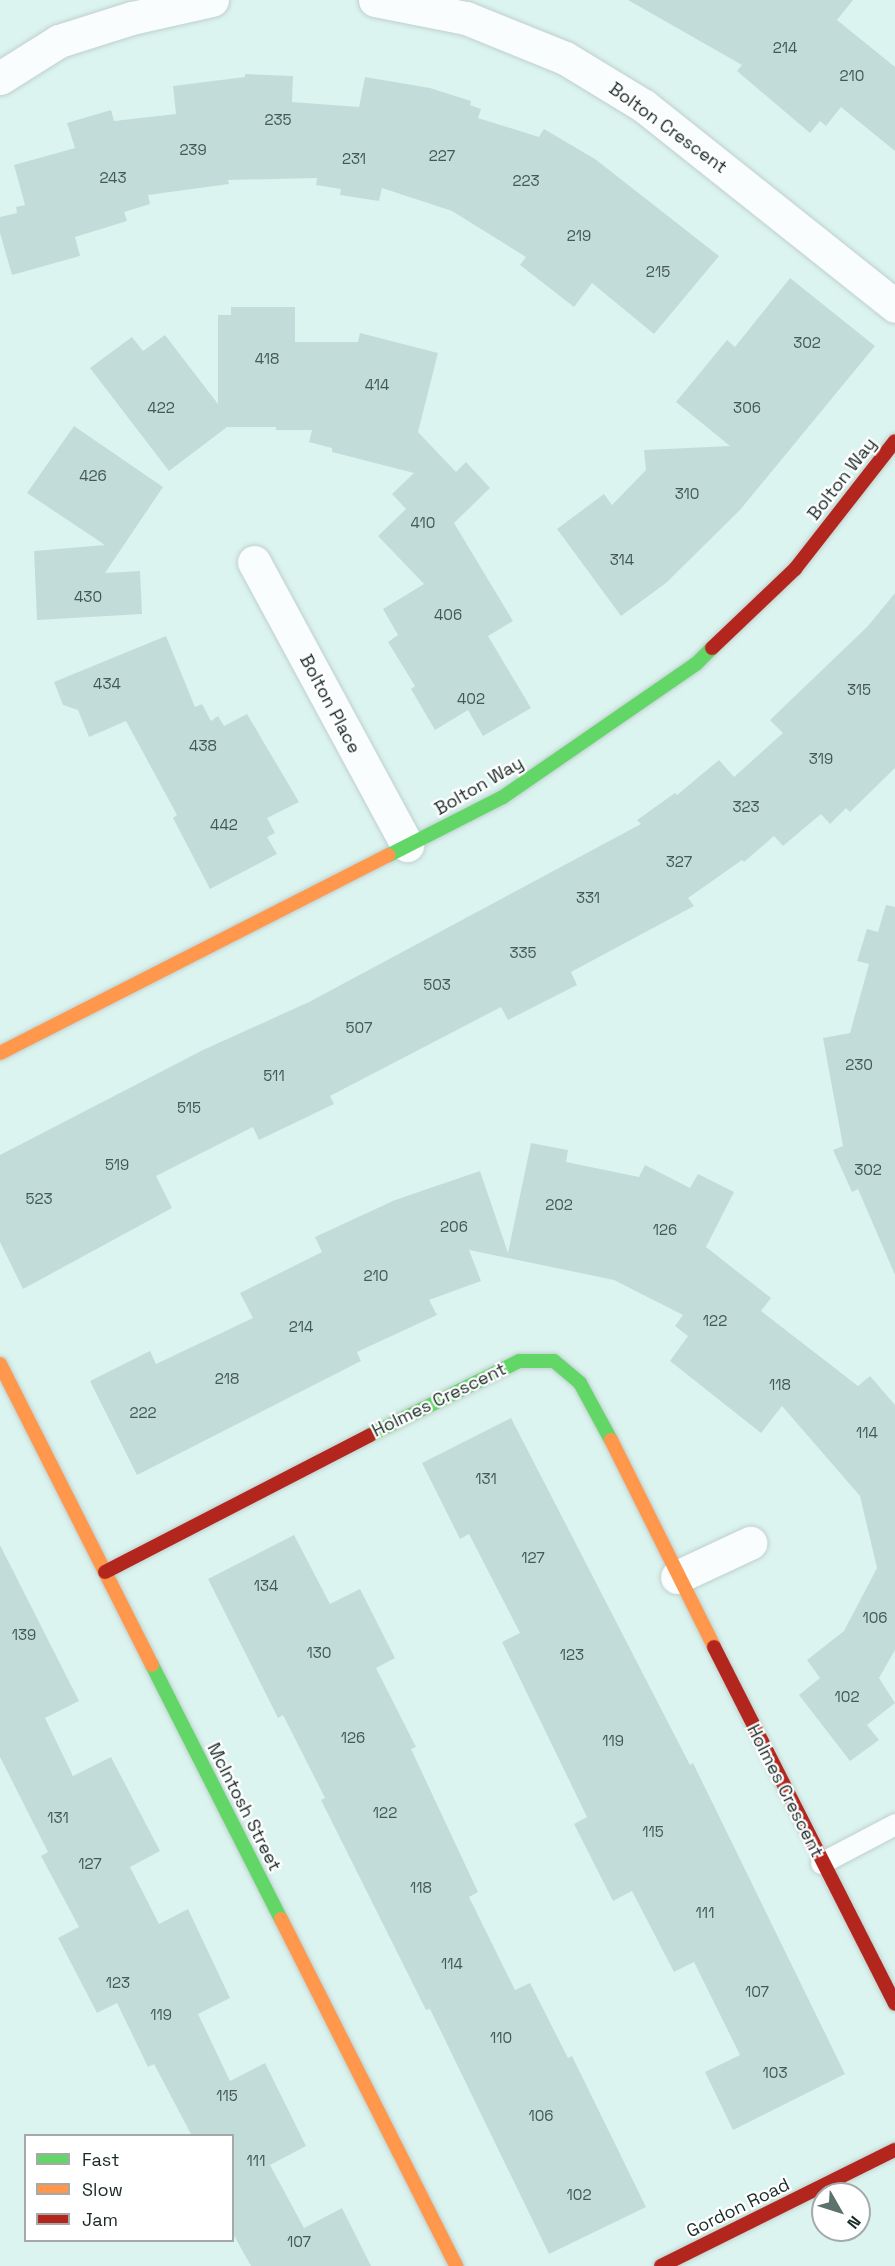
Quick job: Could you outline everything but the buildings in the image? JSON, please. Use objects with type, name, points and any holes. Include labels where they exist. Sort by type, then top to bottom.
[{"type":"street","points":[[0,78],[59,41],[132,18],[212,0]]},
{"type":"street","name":"Bolton Crescent","points":[[375,0],[465,18],[566,58],[644,106],[895,306]]},
{"type":"street","name":"Bolton Way","points":[[0,1053],[503,797],[696,664],[795,569],[895,441]]},
{"type":"street","name":"Bolton Place","points":[[254,562],[407,845]]},
{"type":"street","name":"Holmes Crescent","points":[[105,1572],[481,1377],[519,1361],[554,1361],[585,1391],[821,1863],[895,2004]]},
{"type":"street","name":"McIntosh Street","points":[[0,1364],[456,2266]]},
{"type":"street","points":[[677,1577],[750,1543]]},
{"type":"street","name":"Gordon Road","points":[[661,2266],[895,2150]]},
{"type":"lane","points":[[821,1863],[895,1824]]},
{"type":"traffic: fast","points":[[389,855],[503,797],[696,664],[712,648]]},
{"type":"traffic: fast","points":[[370,1435],[519,1361],[554,1361],[580,1383],[611,1440]]},
{"type":"traffic: fast","points":[[152,1665],[281,1919]]},
{"type":"traffic: slow","points":[[0,1053],[389,855]]},
{"type":"traffic: slow","points":[[0,1364],[152,1665]]},
{"type":"traffic: slow","points":[[611,1440],[714,1647]]},
{"type":"traffic: slow","points":[[281,1919],[456,2266]]},
{"type":"traffic: jam","points":[[712,648],[795,569],[895,441]]},
{"type":"traffic: jam","points":[[105,1572],[370,1435]]},
{"type":"traffic: jam","points":[[714,1647],[895,2004]]},
{"type":"traffic: jam","points":[[661,2266],[895,2150]]}]
